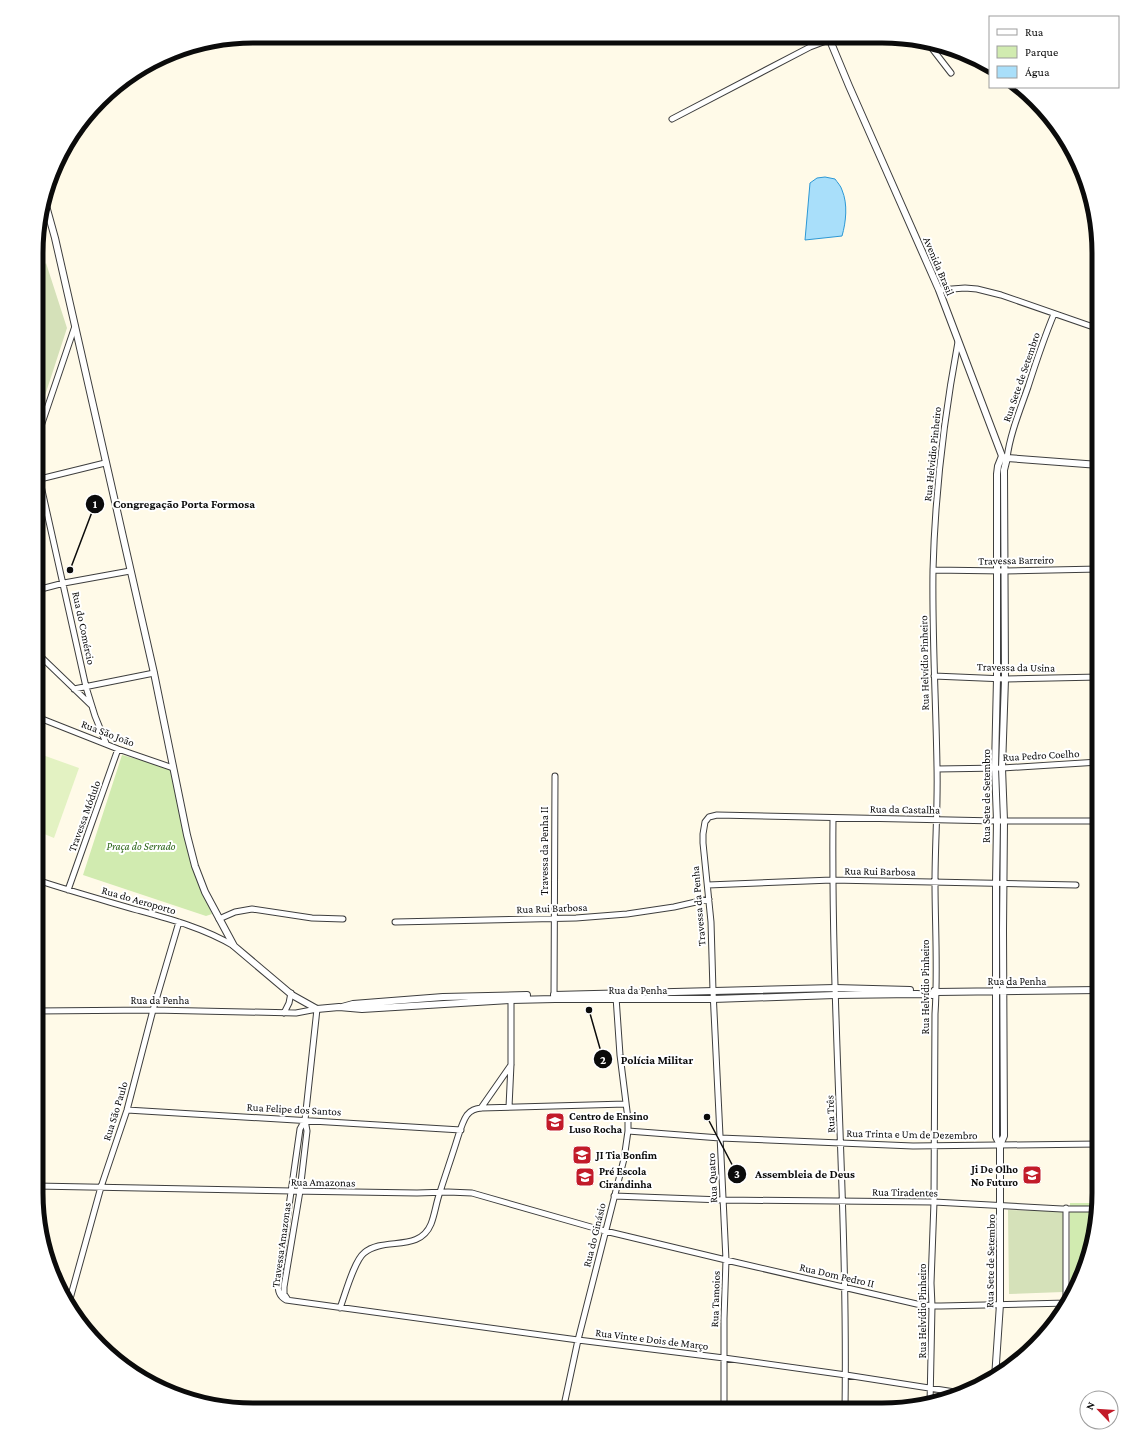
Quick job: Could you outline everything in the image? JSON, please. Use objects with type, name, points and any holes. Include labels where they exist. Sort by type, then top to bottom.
[{"type":"street","points":[[672,119],[820,43]]},
{"type":"street","name":"Avenida Brasil","points":[[833,43],[849,86],[939,290],[1004,457]]},
{"type":"street","points":[[932,49],[951,73]]},
{"type":"street","points":[[48,209],[154,673],[195,866],[205,892],[234,946],[291,993],[316,1009]]},
{"type":"street","points":[[939,290],[965,288],[977,289],[1001,295],[1092,327]]},
{"type":"street","name":"Rua Sete de Setembro","points":[[996,1370],[1000,1304],[1000,1145],[1004,1136],[1000,992],[1000,930],[996,883],[997,821],[995,767],[997,678],[997,474],[998,466],[1008,448],[1040,349],[1054,314]]},
{"type":"street","points":[[43,423],[75,326]]},
{"type":"street","name":"Rua Helvidio Pinheiro","points":[[933,570],[938,486],[958,340]]},
{"type":"street","points":[[1004,457],[1092,464]]},
{"type":"street","name":"Rua Sete de Setembro","points":[[1000,930],[1004,883],[1002,768],[1005,679],[1004,457]]},
{"type":"street","points":[[43,478],[105,463]]},
{"type":"street","name":"Rua do Comércio","points":[[43,492],[91,706],[106,743]]},
{"type":"street","name":"Travessa Barreiro","points":[[933,570],[1004,571],[1092,569]]},
{"type":"street","name":"Rua Helvídio Pinheiro","points":[[930,1397],[931,1283],[935,1146],[935,881],[937,769],[933,570]]},
{"type":"street","points":[[43,588],[64,583],[130,571]]},
{"type":"street","points":[[43,659],[91,706]]},
{"type":"street","points":[[74,689],[154,673]]},
{"type":"street","name":"Travessa da Usina","points":[[934,676],[1005,679],[1092,677]]},
{"type":"street","name":"Rua São João","points":[[43,719],[118,749],[173,768]]},
{"type":"street","name":"Travessa Módulo","points":[[68,890],[118,749]]},
{"type":"street","name":"Rua Pedro Coelho","points":[[937,769],[1002,768],[1092,762]]},
{"type":"street","name":"Travessa da Penha II","points":[[554,997],[555,776]]},
{"type":"street","name":"Rua da Castalha","points":[[712,815],[997,821],[1092,821]]},
{"type":"street","name":"Travessa da Penha","points":[[712,815],[705,822],[702,843],[708,885],[711,922],[713,999]]},
{"type":"street","name":"Rua Três","points":[[833,818],[832,880],[845,1288],[845,1403]]},
{"type":"street","name":"Rua Rui Barbosa","points":[[708,885],[832,880],[1076,885]]},
{"type":"street","name":"Rua do Aeroporto","points":[[43,882],[179,922],[215,936],[234,946]]},
{"type":"street","name":"Rua Rui Barbosa","points":[[394,922],[554,918],[627,914],[652,911],[709,899]]},
{"type":"street","points":[[219,919],[242,910],[252,909],[312,918],[343,918]]},
{"type":"street","name":"Rua São Paulo","points":[[70,1297],[101,1187],[127,1110],[153,1010],[179,922]]},
{"type":"street","name":"Rua da Penha","points":[[43,1011],[153,1010],[296,1013],[316,1009],[339,1008],[353,1004],[394,1000],[616,996],[713,991],[835,988],[933,990],[936,992],[1092,990]]},
{"type":"street","name":"Rua da Penha","points":[[616,996],[713,999],[835,995],[933,995],[936,992]]},
{"type":"street","points":[[284,1012],[289,1003],[291,993]]},
{"type":"street","name":"Rua do Ginásio","points":[[564,1403],[578,1340],[624,1159],[628,1131],[616,996]]},
{"type":"street","points":[[509,1107],[511,1064],[511,998]]},
{"type":"street","name":"Rua Quatro","points":[[713,999],[726,1260]]},
{"type":"street","name":"Travessa Amazonas","points":[[284,1297],[284,1280],[300,1191],[307,1130],[305,1120],[316,1009]]},
{"type":"street","points":[[481,1108],[511,1064]]},
{"type":"street","points":[[340,1308],[360,1257],[365,1252],[375,1247],[418,1240],[426,1233],[431,1224],[461,1130],[467,1115],[470,1112],[481,1108],[626,1104]]},
{"type":"street","name":"Rua Felipe dos Santos","points":[[127,1110],[461,1130]]},
{"type":"street","name":"Travessa Amazonas","points":[[305,1120],[300,1129],[278,1283],[279,1293],[289,1301],[340,1308]]},
{"type":"street","name":"Rua Trinta e Um de Dezembro","points":[[628,1131],[720,1138],[935,1146],[1092,1144]]},
{"type":"street","name":"Rua Amazonas","points":[[43,1186],[472,1193],[605,1231]]},
{"type":"street","name":"Rua Tiradentes","points":[[614,1196],[724,1200],[934,1202],[1062,1209],[1092,1209]]},
{"type":"street","points":[[1066,1208],[1067,1292]]},
{"type":"street","name":"Rua Dom Pedro II","points":[[605,1231],[845,1288],[932,1306],[1060,1304]]},
{"type":"street","name":"Rua Tamoios","points":[[724,1403],[726,1260]]},
{"type":"street","name":"Rua Vinte e Dois de Março","points":[[340,1308],[724,1358],[951,1392]]},
{"type":"green space","points":[[46,263],[67,328],[43,402],[43,268]]},
{"type":"green space","points":[[43,755],[79,768],[54,838],[43,833]]},
{"type":"green space","name":"Praça do Serrado","points":[[122,755],[170,768],[190,860],[212,914],[206,916],[83,875]]},
{"type":"green space","points":[[1070,1203],[1092,1203],[1085,1248],[1070,1286]]},
{"type":"green space","points":[[1008,1210],[1063,1211],[1063,1292],[1009,1294]]},
{"type":"water","points":[[825,177],[835,179],[841,187],[844,195],[846,213],[842,236],[805,240],[810,183],[817,178]]},
{"type":"place","name":"Congregação Porta Formosa","points":[[70,570]]},
{"type":"place","name":"Polícia Militar","points":[[589,1010]]},
{"type":"place","name":"Assembleia de Deus","points":[[707,1117]]},
{"type":"place","name":"Centro de Ensino Luso Rocha","points":[[555,1122]]},
{"type":"place","name":"JI Tia Bonfim","points":[[582,1155]]},
{"type":"place","name":"Ji De Olho No Futuro","points":[[1032,1175]]},
{"type":"place","name":"Pré Escola Cirandinha","points":[[585,1177]]}]
